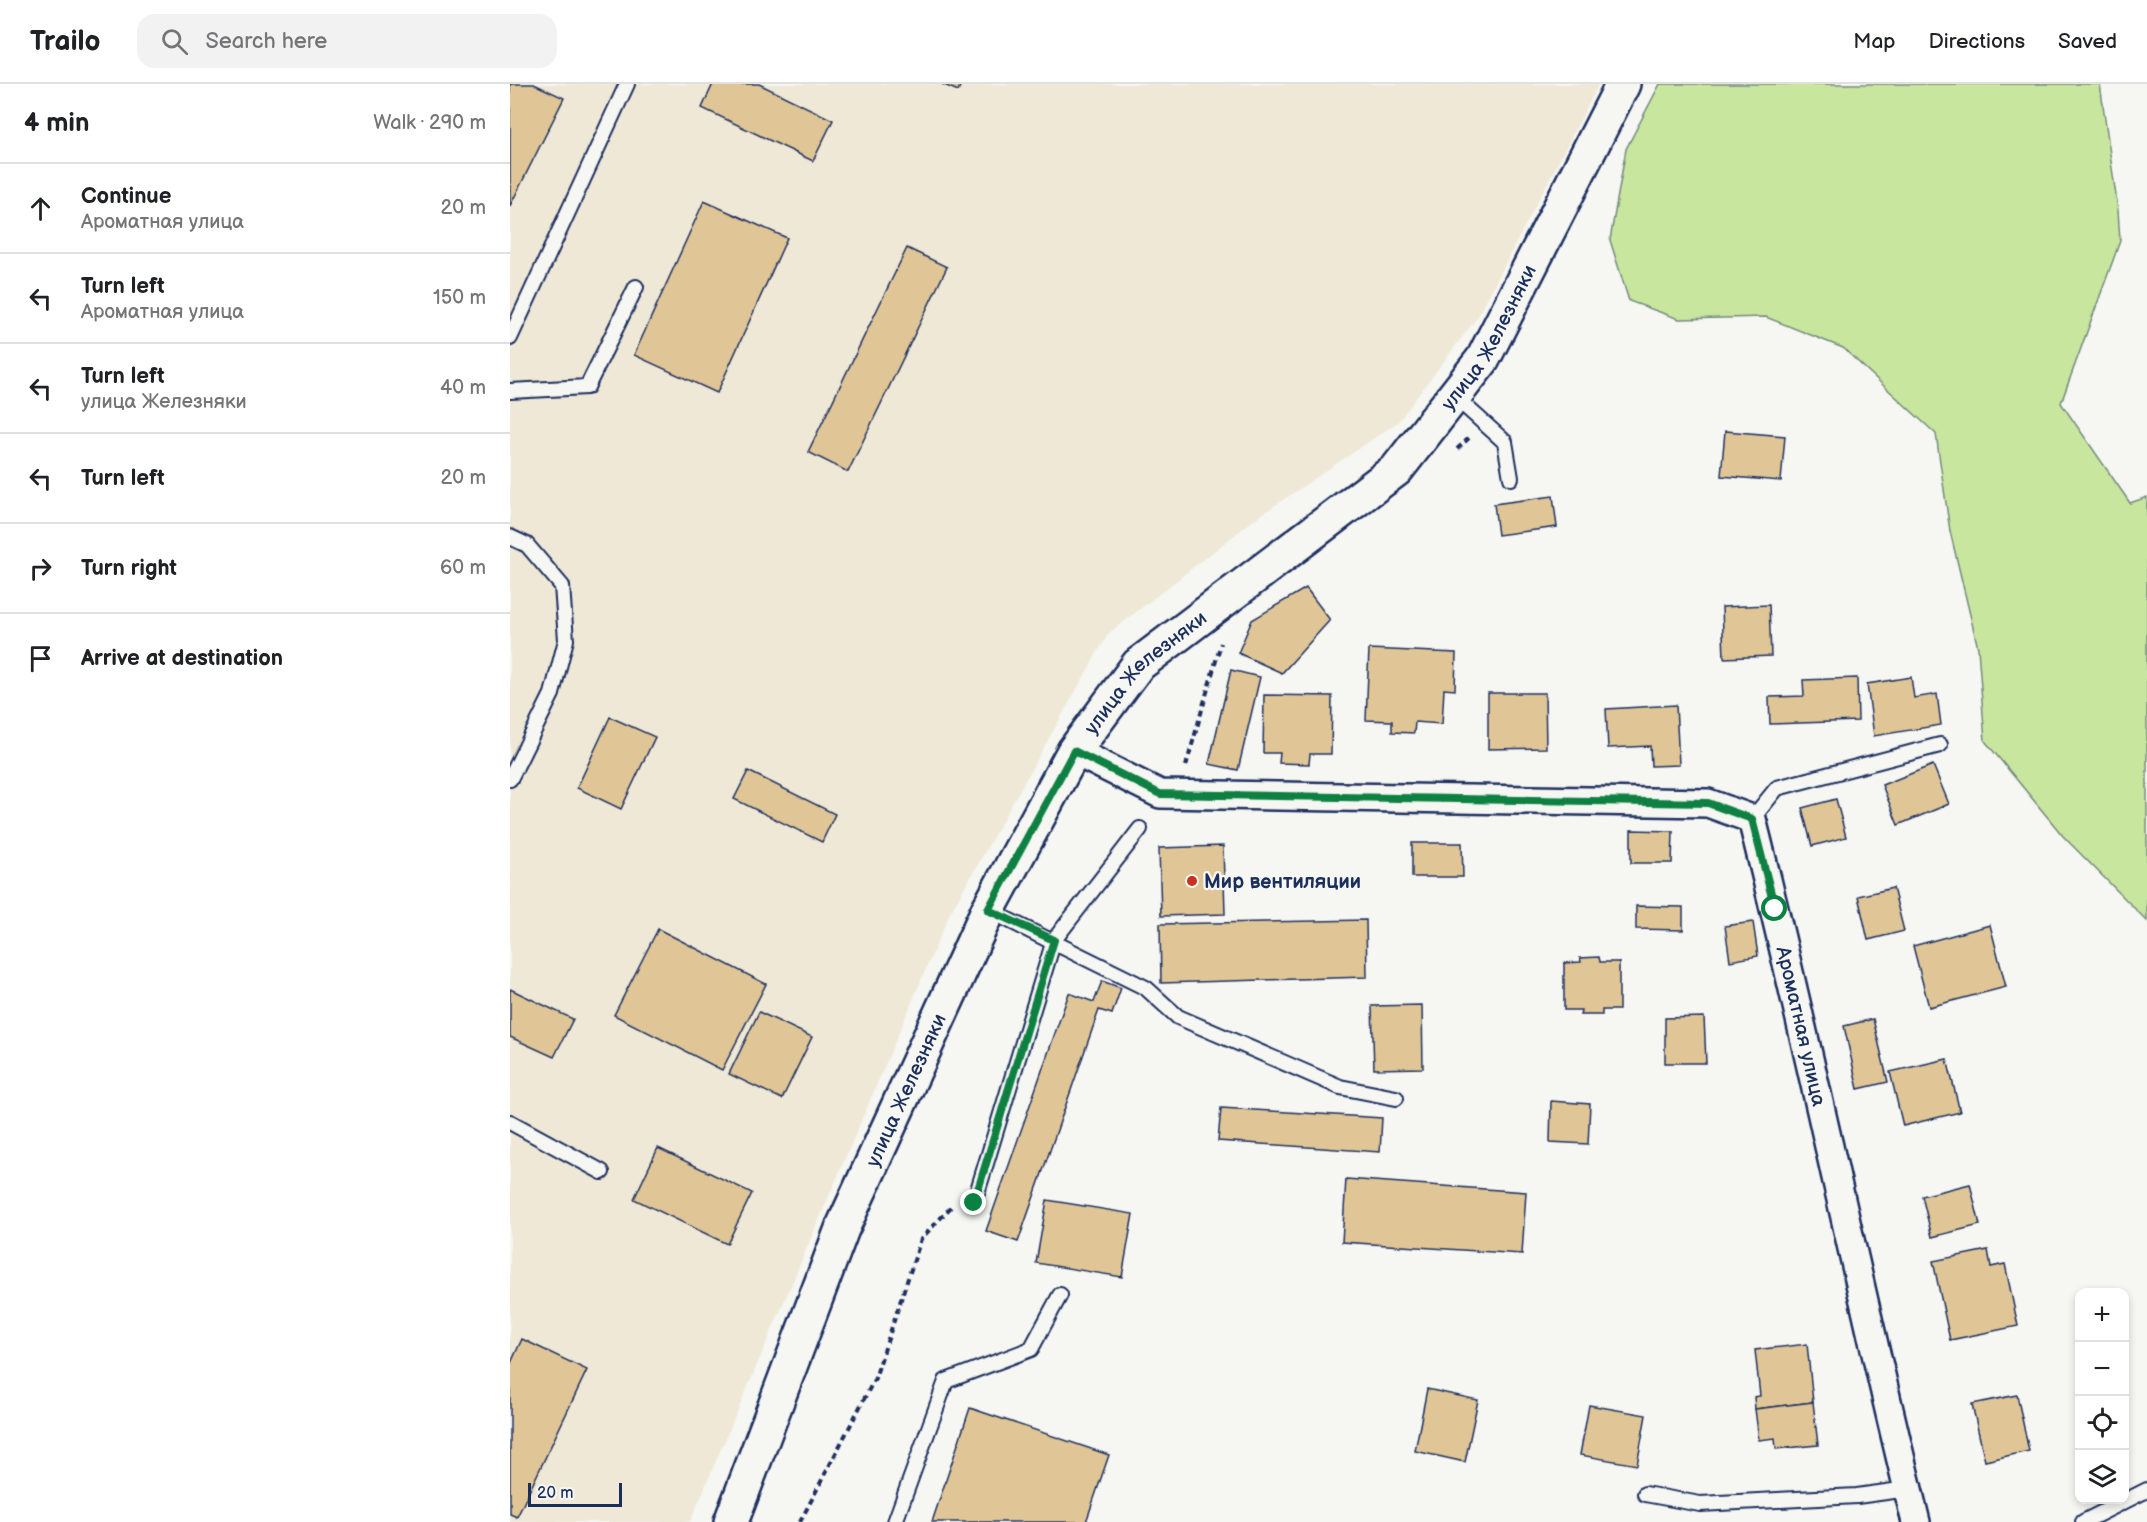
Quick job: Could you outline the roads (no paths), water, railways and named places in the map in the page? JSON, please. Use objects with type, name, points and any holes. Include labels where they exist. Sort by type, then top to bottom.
[{"type":"street","name":"улица Железняки","points":[[731,1522],[842,1229],[988,910],[1074,751],[1138,665],[1397,469],[1483,359],[1623,84]]},
{"type":"street","points":[[1074,751],[1160,794],[1708,803],[1752,819]]},
{"type":"street","name":"Ароматная улица","points":[[1752,819],[1775,909],[1867,1324],[1916,1522]]},
{"type":"lane","points":[[510,338],[627,84]]},
{"type":"lane","points":[[510,391],[587,387],[636,286]]},
{"type":"lane","points":[[1454,396],[1504,442],[1511,478]]},
{"type":"lane","points":[[510,537],[527,545],[562,586],[566,640],[552,694],[510,779]]},
{"type":"lane","points":[[1752,819],[1777,788],[1940,745]]},
{"type":"lane","points":[[974,1203],[1054,940],[1140,829]]},
{"type":"lane","points":[[988,910],[1054,940],[1146,988],[1178,1017],[1340,1087],[1396,1098]]},
{"type":"lane","points":[[510,1122],[602,1172]]},
{"type":"lane","points":[[895,1522],[946,1381],[1031,1349],[1060,1294]]},
{"type":"lane","points":[[1645,1494],[1700,1504],[1857,1496],[1908,1489]]},
{"type":"lane","points":[[2083,1522],[2147,1490]]},
{"type":"place","name":"Мир вентиляции","points":[[1192,881]]}]
